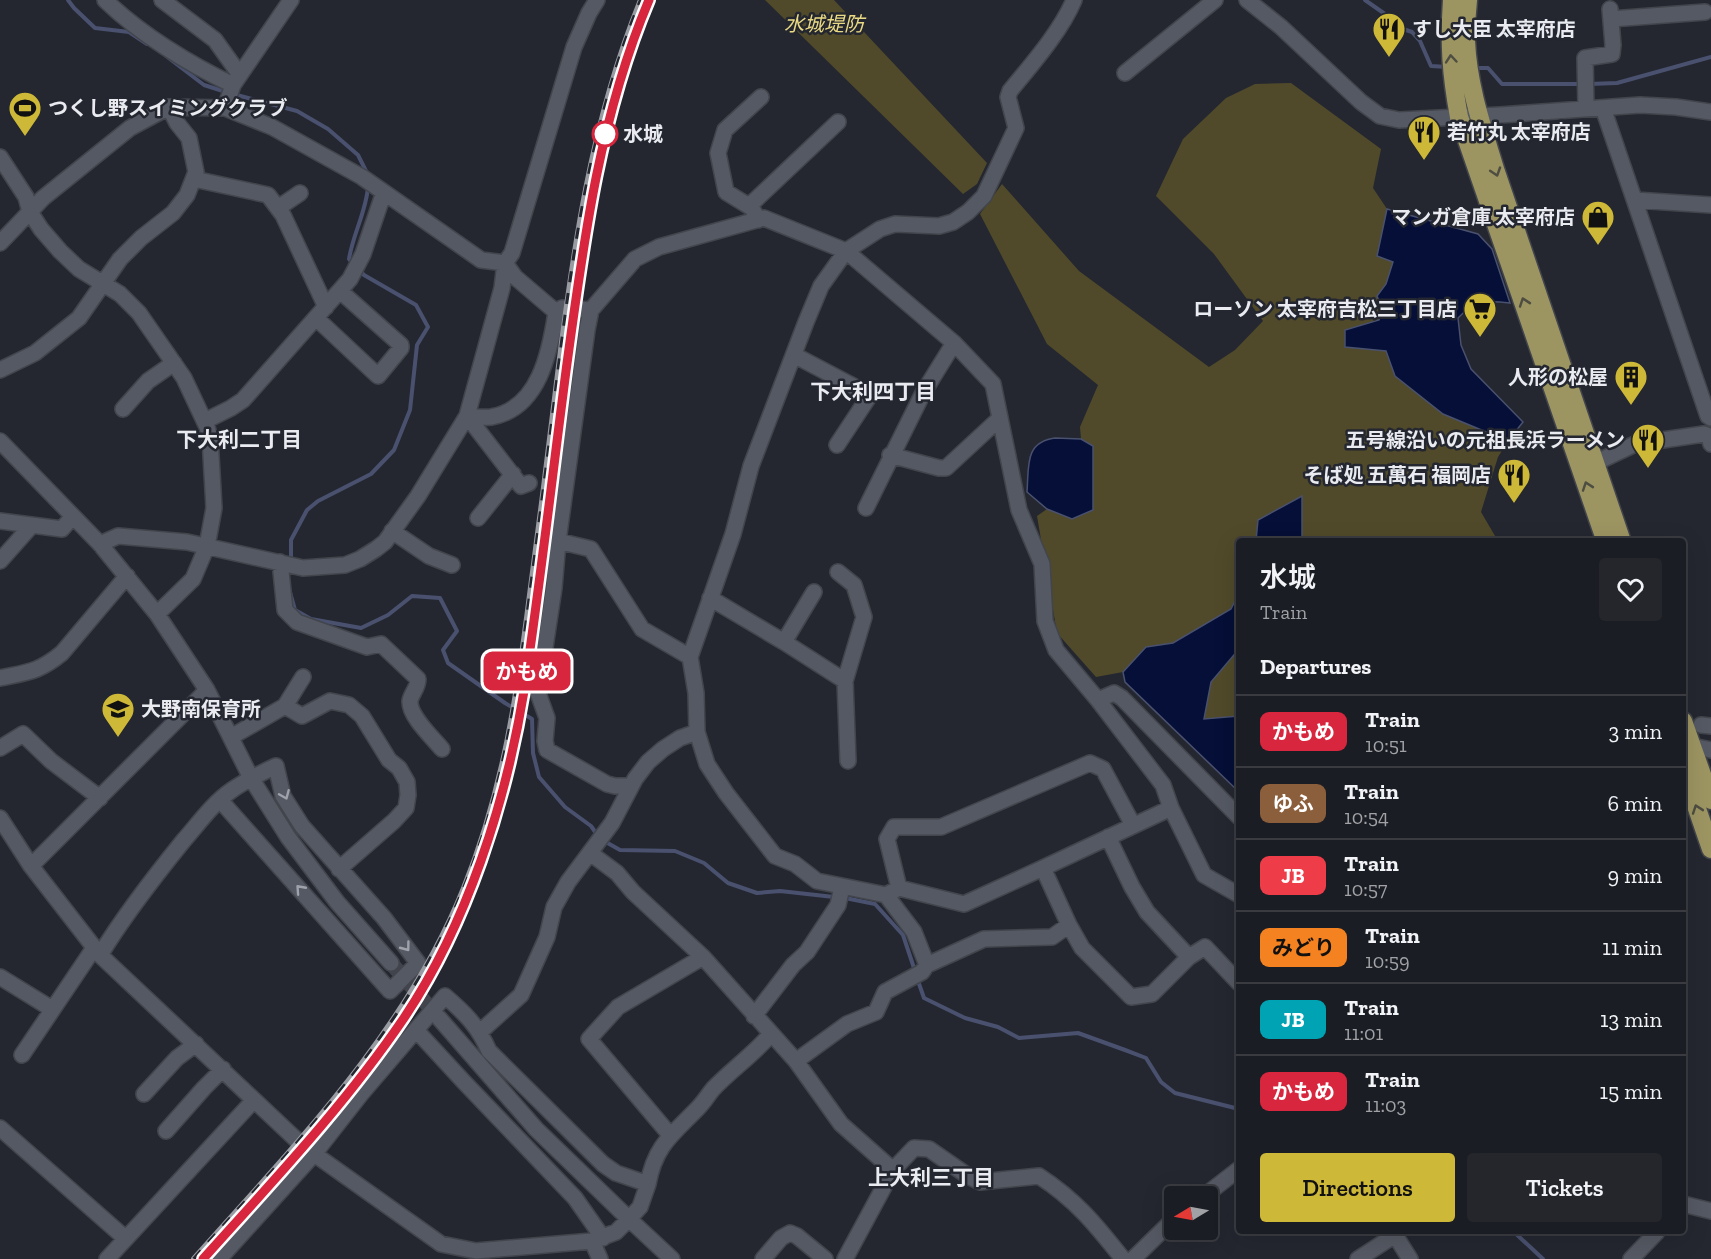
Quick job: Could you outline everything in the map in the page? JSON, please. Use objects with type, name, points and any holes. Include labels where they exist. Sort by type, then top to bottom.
[{"type":"main road","points":[[1452,0],[1449,38],[1453,82],[1460,117],[1605,538]]},
{"type":"main road","points":[[1468,0],[1466,40],[1470,84],[1479,116],[1621,538]]},
{"type":"main road","points":[[1686,729],[1711,800]]},
{"type":"main road","points":[[1686,777],[1711,849]]},
{"type":"street","points":[[105,0],[122,16],[204,71],[236,80]]},
{"type":"street","points":[[162,0],[215,40],[236,80]]},
{"type":"street","points":[[225,108],[236,80],[291,0]]},
{"type":"street","points":[[100,544],[118,536],[187,542],[303,568],[345,565],[376,549],[418,496],[467,416],[502,288],[505,263],[512,253],[574,47],[597,0]]},
{"type":"street","points":[[1074,0],[1066,20],[1010,90],[1008,97],[1016,128],[984,196],[968,212],[953,222],[939,226],[895,224],[880,229],[846,251],[821,286],[751,466],[733,534],[690,657],[696,693],[697,732],[707,764],[726,793],[775,856],[795,864],[817,882],[842,887],[892,892],[964,904],[1171,808]]},
{"type":"street","points":[[1125,73],[1215,0]]},
{"type":"street","points":[[1247,0],[1281,27],[1361,102],[1380,116],[1399,120],[1640,105],[1711,112]]},
{"type":"street","points":[[1586,108],[1585,58],[1612,54],[1610,14],[1705,12]]},
{"type":"street","points":[[758,220],[749,206],[726,192],[718,153],[725,130],[761,97]]},
{"type":"street","points":[[0,243],[43,198],[130,128],[169,107],[225,108],[272,127],[362,177],[481,260],[505,263],[515,277],[556,312]]},
{"type":"street","points":[[0,370],[35,353],[79,318],[120,259],[141,238],[173,213],[188,195],[196,172],[189,138],[177,123],[169,107]]},
{"type":"street","points":[[1603,108],[1708,416],[1711,418]]},
{"type":"street","points":[[749,206],[838,122]]},
{"type":"street","points":[[0,157],[26,197],[30,212],[60,251],[79,269],[120,294],[139,313],[192,392],[205,421],[210,438],[214,508],[207,546],[193,579],[157,614]]},
{"type":"street","points":[[194,179],[268,195],[278,208],[312,275],[321,313],[378,376],[401,345],[345,285]]},
{"type":"street","points":[[205,421],[243,400],[345,285],[360,262],[382,191]]},
{"type":"street","points":[[278,208],[300,193]]},
{"type":"street","points":[[1635,200],[1710,209]]},
{"type":"street","points":[[632,786],[607,784],[547,750],[545,741],[547,718],[538,693],[591,310],[635,259],[659,247],[764,219],[846,251],[954,343],[993,384],[1019,510],[1042,564],[1045,621],[1056,650],[1098,699],[1163,785],[1171,808],[1204,875],[1236,893]]},
{"type":"street","points":[[467,416],[489,417],[513,408],[530,391],[548,357],[556,312],[562,308],[591,310]]},
{"type":"street","points":[[866,508],[890,455],[923,393],[954,343]]},
{"type":"street","points":[[794,355],[870,395],[837,445]]},
{"type":"street","points":[[123,409],[148,381],[174,363]]},
{"type":"street","points":[[467,416],[521,486],[529,483]]},
{"type":"street","points":[[890,455],[946,468],[999,419]]},
{"type":"street","points":[[1595,463],[1635,444],[1704,434],[1709,436],[1711,444]]},
{"type":"street","points":[[0,441],[100,544],[157,614],[207,690],[250,778],[288,837],[337,902],[391,963]]},
{"type":"street","points":[[478,518],[513,474]]},
{"type":"street","points":[[0,521],[62,529],[73,516]]},
{"type":"street","points":[[0,561],[32,525]]},
{"type":"street","points":[[392,531],[429,556],[452,565]]},
{"type":"street","points":[[558,542],[591,549],[642,629],[690,657]]},
{"type":"street","points":[[280,562],[285,610],[297,622],[307,626],[368,647],[381,644],[418,679],[418,687],[410,700],[412,714],[442,748]]},
{"type":"street","points":[[838,572],[854,585],[864,617],[845,681],[848,761]]},
{"type":"street","points":[[0,678],[39,670],[50,663],[62,653],[127,576]]},
{"type":"street","points":[[784,642],[814,592]]},
{"type":"street","points":[[710,598],[845,681]]},
{"type":"street","points":[[231,737],[285,706],[303,677]]},
{"type":"street","points":[[31,866],[207,690]]},
{"type":"street","points":[[1098,699],[1114,693],[1122,698],[1236,814]]},
{"type":"street","points":[[285,706],[302,716],[330,701],[349,705],[362,716],[389,759],[399,768],[407,782],[406,808],[339,869]]},
{"type":"street","points":[[480,1032],[521,995],[547,937],[554,907],[568,882],[612,823],[648,762],[680,738],[697,732]]},
{"type":"street","points":[[0,748],[23,734],[51,761],[100,798]]},
{"type":"street","points":[[1692,746],[1711,750]]},
{"type":"street","points":[[924,969],[914,932],[892,892],[887,839],[894,827],[941,827],[1090,764],[1103,769],[1133,825]]},
{"type":"street","points":[[22,1055],[52,1009],[136,900],[220,800],[250,778],[276,766],[283,796],[302,826],[384,918],[418,963],[390,991],[220,800]]},
{"type":"street","points":[[1,823],[97,952],[314,1154],[441,1244],[458,1259]]},
{"type":"street","points":[[1108,837],[1147,912],[1189,957]]},
{"type":"street","points":[[590,853],[617,873],[633,892],[703,957],[796,1061],[841,1124],[893,1170]]},
{"type":"street","points":[[1043,868],[1082,948],[1131,997],[1152,994],[1189,957],[1204,947],[1236,980]]},
{"type":"street","points":[[754,1016],[793,965],[807,952],[838,905],[842,887]]},
{"type":"street","points":[[796,1061],[847,1024],[876,1012],[885,992],[904,983],[924,969],[984,939],[1052,937],[1069,925]]},
{"type":"street","points":[[670,1136],[589,1039],[618,1007],[703,957]]},
{"type":"street","points":[[0,977],[52,1009]]},
{"type":"street","points":[[219,1259],[314,1154],[361,1094],[445,996],[459,1007],[480,1032],[489,1051],[603,1164],[616,1173],[648,1184]]},
{"type":"street","points":[[439,1018],[536,1129],[672,1259]]},
{"type":"street","points":[[416,1030],[575,1198],[598,1239],[600,1259]]},
{"type":"street","points":[[441,1244],[476,1251],[598,1239],[616,1232],[640,1207],[648,1184],[651,1163],[670,1136],[700,1106],[713,1089],[759,1048],[771,1034]]},
{"type":"street","points":[[144,1094],[177,1058],[196,1044]]},
{"type":"street","points":[[166,1131],[223,1069]]},
{"type":"street","points":[[107,1259],[254,1100]]},
{"type":"street","points":[[3,1136],[125,1238]]},
{"type":"street","points":[[845,1259],[893,1170],[914,1148],[929,1149],[980,1182],[1039,1176],[1072,1199],[1124,1259]]},
{"type":"street","points":[[1217,1186],[1236,1171]]},
{"type":"street","points":[[1686,1205],[1711,1211]]},
{"type":"street","points":[[1133,1259],[1164,1229]]},
{"type":"street","points":[[763,1259],[781,1238],[790,1233],[825,1259]]},
{"type":"street","points":[[1631,1259],[1655,1234]]},
{"type":"street","points":[[1358,1259],[1395,1235],[1410,1259]]},
{"type":"green space","name":"水城堤防","points":[[765,0],[834,0],[987,163],[977,184],[963,194]]},
{"type":"green space","points":[[1291,83],[1381,149],[1373,188],[1387,209],[1377,256],[1393,262],[1386,284],[1377,296],[1382,307],[1379,320],[1345,330],[1386,351],[1395,376],[1443,414],[1508,441],[1498,457],[1481,512],[1496,538],[1302,538],[1302,496],[1258,520],[1256,538],[1236,538],[1236,599],[1231,609],[1173,643],[1146,647],[1123,672],[1096,677],[1057,633],[1037,516],[1047,509],[1072,519],[1093,510],[1093,446],[1081,439],[1080,427],[1098,385],[1047,344],[980,214],[1002,184],[1079,271],[1209,367],[1235,350],[1263,321],[1214,254],[1156,196],[1183,139],[1226,98],[1255,84]]},
{"type":"green space","points":[[1236,653],[1236,716],[1204,720],[1211,682]]},
{"type":"water","points":[[1387,209],[1478,234],[1492,249],[1510,303],[1481,303],[1470,308],[1458,318],[1461,345],[1471,369],[1523,422],[1508,441],[1443,414],[1395,376],[1386,351],[1345,347],[1345,330],[1379,320],[1382,307],[1377,296],[1386,284],[1393,262],[1377,256]]},
{"type":"water","points":[[1081,439],[1093,446],[1093,510],[1072,519],[1047,509],[1027,492],[1030,457],[1033,450],[1045,440]]},
{"type":"water","points":[[1302,496],[1302,538],[1256,538],[1258,520]]},
{"type":"water","points":[[1236,599],[1236,653],[1211,682],[1204,719],[1236,716],[1236,789],[1125,682],[1123,672],[1146,647],[1173,643],[1231,609]]},
{"type":"waterway","points":[[68,0],[95,28],[129,32],[147,44]]},
{"type":"waterway","points":[[1365,0],[1385,14],[1397,27],[1412,32],[1420,41],[1431,66],[1448,67]]},
{"type":"waterway","points":[[166,56],[204,85],[226,92]]},
{"type":"waterway","points":[[1589,84],[1617,83],[1711,57]]},
{"type":"waterway","points":[[1473,68],[1488,68],[1502,84],[1582,84]]},
{"type":"waterway","points":[[233,94],[297,111],[328,129],[358,155],[369,177]]},
{"type":"waterway","points":[[354,265],[349,259],[368,187]]},
{"type":"waterway","points":[[291,561],[291,540],[307,510],[318,501],[371,474],[394,450],[410,410],[417,345],[428,327],[416,305],[359,270]]},
{"type":"waterway","points":[[290,592],[295,610],[311,619],[361,628],[388,615],[412,596],[440,598],[457,631],[443,650],[448,663],[532,719],[533,753],[539,777],[565,807],[591,826],[598,836]]},
{"type":"waterway","points":[[604,841],[620,850],[675,851],[704,863],[728,883],[757,893],[780,891],[834,897]]},
{"type":"waterway","points":[[845,898],[875,904],[903,935],[915,971]]},
{"type":"waterway","points":[[917,978],[924,998],[965,1018],[998,1027],[1019,1038],[1078,1033],[1146,1058],[1161,1082],[1175,1093],[1236,1108]]},
{"type":"waterway","points":[[1516,1234],[1543,1259]]},
{"type":"tunnel","points":[[391,963],[439,1018]]},
{"type":"railway","points":[[194,1259],[309,1130],[380,1039],[412,991],[440,941],[478,851],[490,814],[515,702],[570,285],[586,188],[609,93],[641,0]]},
{"type":"train","name":"かもめ","points":[[203,1259],[340,1104],[405,1016],[434,968],[470,891],[492,830],[519,723],[524,691],[588,214],[607,126],[630,51],[649,0]]},
{"type":"place","name":"すし大臣 太宰府店","points":[[1389,58]]},
{"type":"place","name":"水城","points":[[605,134]]},
{"type":"place","name":"つくし野スイミングクラブ","points":[[25,137]]},
{"type":"place","name":"若竹丸 太宰府店","points":[[1424,161]]},
{"type":"place","name":"マンガ倉庫 太宰府店","points":[[1598,246]]},
{"type":"place","name":"ローソン 太宰府吉松三丁目店","points":[[1480,338]]},
{"type":"place","name":"人形の松屋","points":[[1631,406]]},
{"type":"place","name":"五号線沿いの元祖長浜ラーメン","points":[[1648,469]]},
{"type":"place","name":"そば処 五萬石 福岡店","points":[[1514,504]]},
{"type":"place","name":"大野南保育所","points":[[118,738]]},
{"type":"district","name":"下大利四丁目","points":[[873,392]]},
{"type":"district","name":"下大利二丁目","points":[[239,440]]},
{"type":"district","name":"上大利三丁目","points":[[931,1178]]}]
